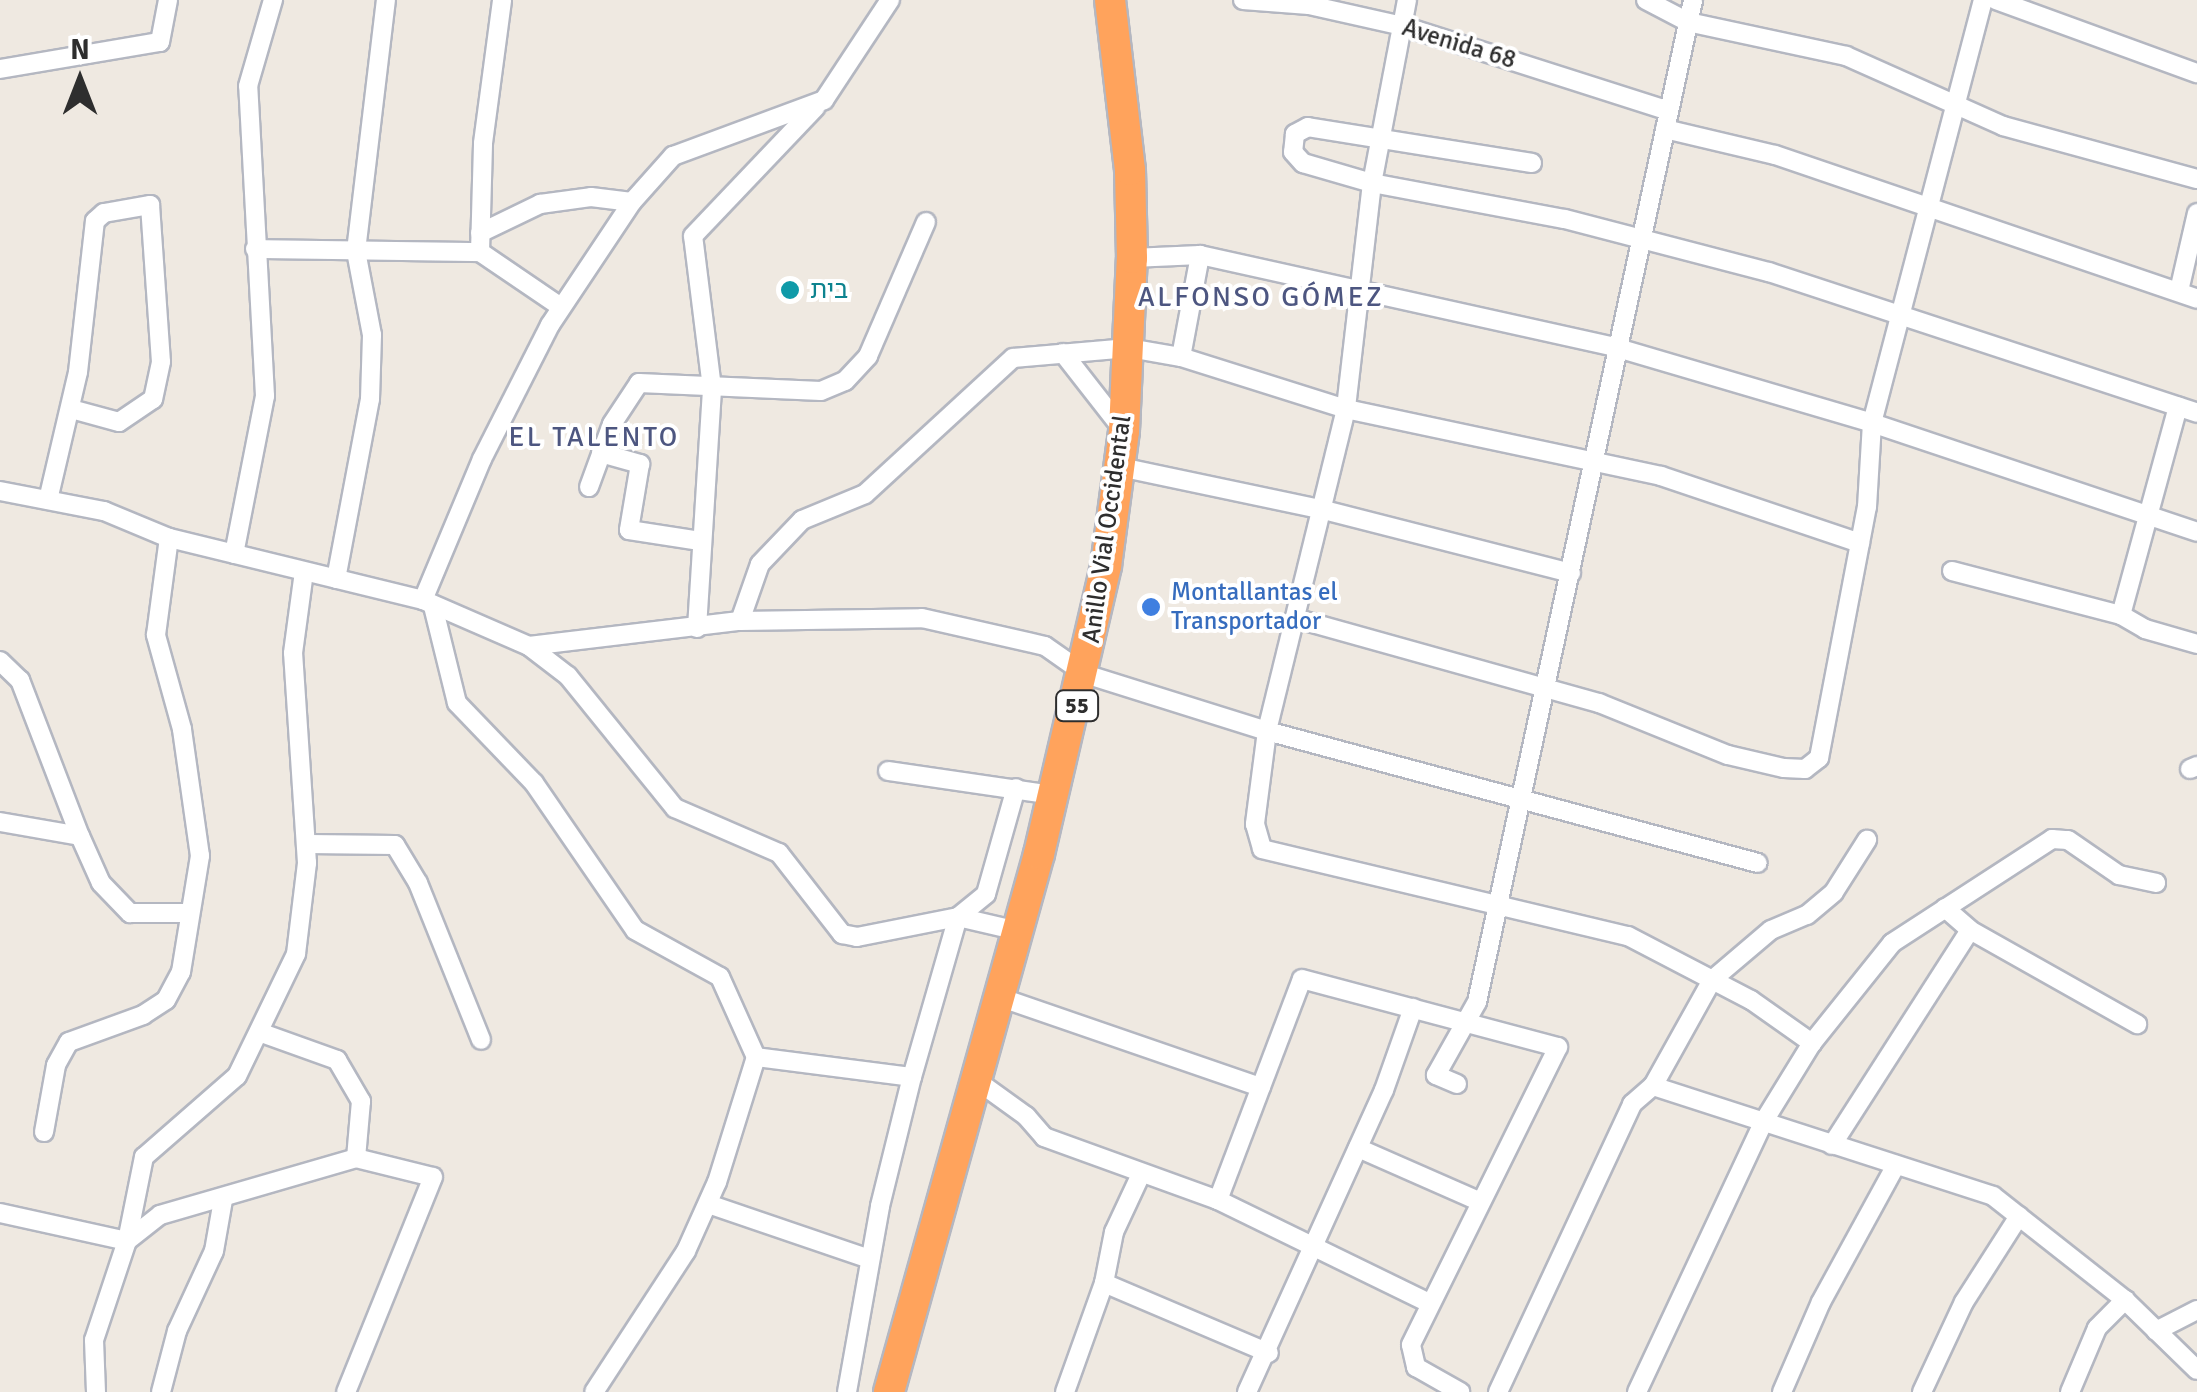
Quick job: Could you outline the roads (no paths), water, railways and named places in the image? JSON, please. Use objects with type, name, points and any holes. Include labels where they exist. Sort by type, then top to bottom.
[{"type":"highway","name":"Anillo Vial Occidental","points":[[889,1392],[1018,932],[1085,674],[1120,467],[1130,348],[1132,258],[1130,170],[1110,0]]},
{"type":"street","points":[[0,69],[160,42],[168,0]]},
{"type":"street","points":[[234,554],[265,396],[248,86],[272,0]]},
{"type":"street","points":[[336,579],[370,399],[372,335],[356,252],[386,0]]},
{"type":"street","points":[[480,243],[483,144],[502,0]]},
{"type":"street","points":[[697,628],[712,388],[693,236],[824,100],[890,0]]},
{"type":"street","name":"Avenida 68","points":[[1243,0],[1309,5],[1403,26],[1667,120],[2197,299]]},
{"type":"street","points":[[1407,0],[1372,183],[1346,409],[1320,509],[1298,619],[1266,731],[1254,824],[1262,849],[1499,902],[1628,936],[1712,980],[1812,1043]]},
{"type":"street","points":[[1646,0],[1688,22],[1846,56],[2003,126],[2197,179]]},
{"type":"street","points":[[1457,1084],[1436,1074],[1477,1002],[1548,689],[1614,347],[1693,0]]},
{"type":"street","points":[[1298,619],[1548,689],[1728,755],[1805,769],[1819,758],[1860,543],[1872,423],[1903,321],[1983,0]]},
{"type":"street","points":[[1996,0],[2197,73]]},
{"type":"street","points":[[594,1392],[686,1250],[708,1204],[756,1057],[720,976],[635,930],[534,783],[457,703],[428,603],[482,459],[561,307],[632,202],[673,156],[824,100]]},
{"type":"street","points":[[1532,164],[1308,127],[1295,134],[1293,152],[1303,163],[1372,183],[1640,236],[1770,272],[1903,321],[2197,413]]},
{"type":"street","points":[[255,249],[356,252],[480,243],[540,204],[591,197],[632,202]]},
{"type":"street","points":[[48,500],[72,410],[95,220],[104,212],[150,205],[161,362],[154,399],[120,422],[72,410]]},
{"type":"street","points":[[2179,291],[2197,213]]},
{"type":"street","points":[[589,488],[601,453],[639,383],[821,390],[845,381],[868,356],[926,222]]},
{"type":"street","points":[[480,243],[561,307]]},
{"type":"street","points":[[1181,357],[1200,255]]},
{"type":"street","points":[[1132,258],[1200,255],[1358,294],[1614,347],[1872,423],[2152,513],[2197,532]]},
{"type":"street","points":[[740,621],[760,564],[802,520],[865,494],[1012,358],[1130,348],[1181,357],[1346,409],[1661,476],[1860,543]]},
{"type":"street","points":[[1063,353],[1124,431]]},
{"type":"street","points":[[2121,615],[2178,407]]},
{"type":"street","points":[[601,453],[640,464],[629,530],[700,540]]},
{"type":"street","points":[[1120,467],[1320,509],[1571,574]]},
{"type":"street","points":[[0,491],[104,511],[169,538],[428,603],[528,646],[568,676],[674,808],[779,853],[842,934],[857,938],[958,917],[1018,932]]},
{"type":"street","points":[[44,1132],[56,1065],[69,1042],[166,1000],[181,972],[186,913],[200,856],[192,783],[156,634],[169,538]]},
{"type":"street","points":[[1952,571],[2121,615],[2144,629],[2197,644]]},
{"type":"street","points":[[96,1392],[94,1340],[127,1240],[144,1156],[237,1076],[296,954],[308,844],[293,652],[304,572]]},
{"type":"street","points":[[528,646],[740,621],[922,618],[1046,646],[1085,674],[1266,731],[1758,863]]},
{"type":"street","points":[[0,660],[20,680],[100,883],[130,913],[186,913]]},
{"type":"street","points":[[888,771],[1053,795]]},
{"type":"street","points":[[848,1392],[870,1258],[912,1077],[958,917],[986,894],[1016,788]]},
{"type":"street","points":[[0,822],[80,836]]},
{"type":"street","points":[[1498,1392],[1632,1104],[1653,1086],[1712,980],[1771,930],[1806,915],[1834,892],[1867,840]]},
{"type":"street","points":[[1637,1392],[1764,1121],[1812,1043],[1892,944],[2052,840],[2068,840],[2119,875],[2156,883]]},
{"type":"street","points":[[308,844],[395,845],[418,883],[480,1040]]},
{"type":"street","points":[[1945,908],[1970,930],[2136,1024]]},
{"type":"street","points":[[1832,1144],[1970,930]]},
{"type":"street","points":[[1218,1200],[1302,979],[1466,1018],[1558,1047],[1427,1302],[1411,1345],[1416,1367],[1460,1392]]},
{"type":"street","points":[[999,996],[1261,1087]]},
{"type":"street","points":[[1246,1392],[1269,1353],[1358,1148],[1413,1008]]},
{"type":"street","points":[[259,1032],[337,1060],[362,1102],[356,1158]]},
{"type":"street","points":[[756,1057],[912,1077]]},
{"type":"street","points":[[976,1080],[1026,1116],[1044,1137],[1218,1200],[1311,1250],[1427,1302]]},
{"type":"street","points":[[1653,1086],[1993,1196],[2125,1300],[2197,1370]]},
{"type":"street","points":[[1358,1148],[1479,1202]]},
{"type":"street","points":[[0,1213],[127,1240],[160,1215],[223,1200],[356,1158],[433,1177],[346,1392]]},
{"type":"street","points":[[1782,1392],[1821,1302],[1896,1164]]},
{"type":"street","points":[[1068,1391],[1104,1284],[1114,1232],[1141,1174]]},
{"type":"street","points":[[161,1392],[177,1331],[214,1250],[223,1200]]},
{"type":"street","points":[[708,1204],[870,1258]]},
{"type":"street","points":[[1922,1392],[1964,1302],[2019,1216]]},
{"type":"street","points":[[1104,1284],[1269,1353]]},
{"type":"street","points":[[2070,1392],[2097,1328],[2125,1300]]},
{"type":"street","points":[[2156,1330],[2197,1310]]},
{"type":"place","name":"בית","points":[[790,290]]},
{"type":"place","name":"Montallantas el Transportador","points":[[1151,607]]},
{"type":"district","name":"ALFONSO GÓMEZ","points":[[1261,297]]},
{"type":"district","name":"EL TALENTO","points":[[594,437]]}]
